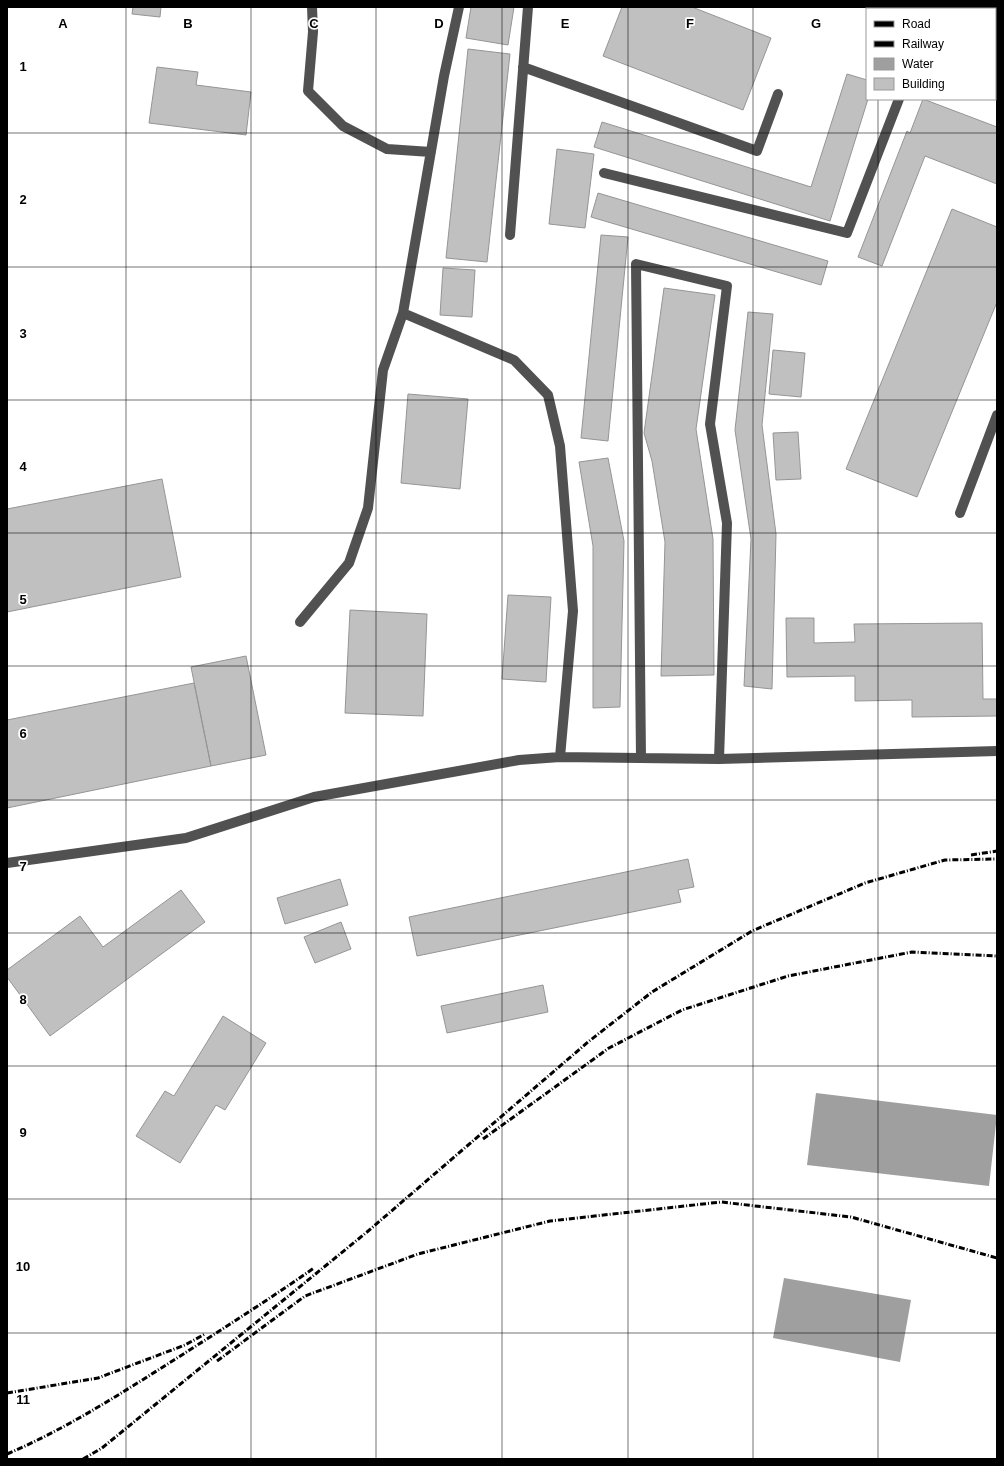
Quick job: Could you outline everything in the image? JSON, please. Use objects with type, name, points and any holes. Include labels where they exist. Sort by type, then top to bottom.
[{"type":"street","points":[[312,7],[314,32],[308,91],[343,126],[386,149],[431,152]]},
{"type":"street","points":[[300,622],[349,563],[368,508],[383,370],[403,312],[431,152],[459,7]]},
{"type":"street","points":[[510,235],[528,7]]},
{"type":"street","points":[[523,67],[757,151],[778,94]]},
{"type":"street","points":[[604,174],[847,233],[899,100]]},
{"type":"street","points":[[641,758],[636,264],[727,286],[710,424],[726,523],[719,759]]},
{"type":"street","points":[[403,312],[514,360],[548,395],[560,446],[573,611],[560,757]]},
{"type":"street","points":[[960,513],[997,415]]},
{"type":"street","points":[[7,863],[186,838],[314,797],[519,760],[560,757],[719,759],[997,752]]},
{"type":"water","points":[[816,1093],[997,1115],[989,1186],[807,1165]]},
{"type":"water","points":[[784,1278],[911,1300],[900,1362],[773,1338]]},
{"type":"building","points":[[133,7],[161,7],[160,17],[132,14]]},
{"type":"building","points":[[471,7],[514,7],[508,45],[466,38]]},
{"type":"building","points":[[622,7],[692,7],[771,38],[743,110],[603,56]]},
{"type":"building","points":[[468,49],[510,54],[487,262],[446,258]]},
{"type":"building","points":[[157,67],[198,72],[196,85],[251,92],[246,135],[149,123]]},
{"type":"building","points":[[847,74],[866,80],[866,100],[868,100],[830,221],[594,147],[602,122],[811,187]]},
{"type":"building","points":[[923,100],[997,127],[997,184],[925,156],[882,266],[858,257],[907,131],[910,133]]},
{"type":"building","points":[[557,149],[594,154],[585,228],[549,224]]},
{"type":"building","points":[[598,193],[828,261],[821,285],[591,217]]},
{"type":"building","points":[[952,209],[997,227],[997,302],[917,497],[846,469]]},
{"type":"building","points":[[601,235],[628,237],[608,441],[581,438]]},
{"type":"building","points":[[443,268],[475,270],[472,317],[440,315]]},
{"type":"building","points":[[664,288],[715,295],[696,429],[713,539],[714,675],[661,676],[665,542],[652,461],[644,433]]},
{"type":"building","points":[[748,312],[773,314],[762,425],[776,534],[772,689],[744,686],[751,539],[735,430]]},
{"type":"building","points":[[773,350],[805,353],[801,397],[769,394]]},
{"type":"building","points":[[408,394],[468,399],[460,489],[401,483]]},
{"type":"building","points":[[798,432],[801,479],[776,480],[773,433]]},
{"type":"building","points":[[608,458],[624,541],[620,707],[593,708],[593,546],[579,462]]},
{"type":"building","points":[[162,479],[181,577],[7,612],[7,509]]},
{"type":"building","points":[[508,595],[551,597],[546,682],[502,679]]},
{"type":"building","points":[[350,610],[427,614],[423,716],[345,713]]},
{"type":"building","points":[[786,618],[814,618],[814,643],[855,642],[854,624],[982,623],[983,699],[997,699],[997,716],[912,717],[912,700],[855,701],[855,676],[787,677]]},
{"type":"building","points":[[246,656],[266,755],[211,766],[191,667]]},
{"type":"building","points":[[194,683],[211,766],[7,808],[7,720]]},
{"type":"building","points":[[688,859],[694,887],[678,890],[681,902],[417,956],[409,917]]},
{"type":"building","points":[[340,879],[348,905],[285,924],[277,898]]},
{"type":"building","points":[[181,890],[205,922],[50,1036],[7,977],[7,970],[80,916],[103,947]]},
{"type":"building","points":[[341,922],[351,949],[315,963],[304,937]]},
{"type":"building","points":[[543,985],[548,1012],[447,1033],[441,1006]]},
{"type":"building","points":[[223,1016],[266,1043],[225,1110],[216,1105],[180,1163],[136,1136],[165,1091],[174,1096]]},
{"type":"railway","points":[[971,855],[997,851]]},
{"type":"railway","points":[[83,1459],[102,1448],[367,1232],[588,1042],[652,992],[752,931],[865,883],[945,860],[997,859]]},
{"type":"railway","points":[[483,1139],[609,1048],[682,1010],[788,976],[912,952],[997,956]]},
{"type":"railway","points":[[217,1361],[305,1296],[418,1254],[550,1221],[721,1202],[851,1217],[997,1258]]},
{"type":"railway","points":[[7,1454],[50,1434],[113,1398],[227,1326],[314,1268]]},
{"type":"railway","points":[[7,1393],[98,1378],[185,1345],[205,1334]]}]
